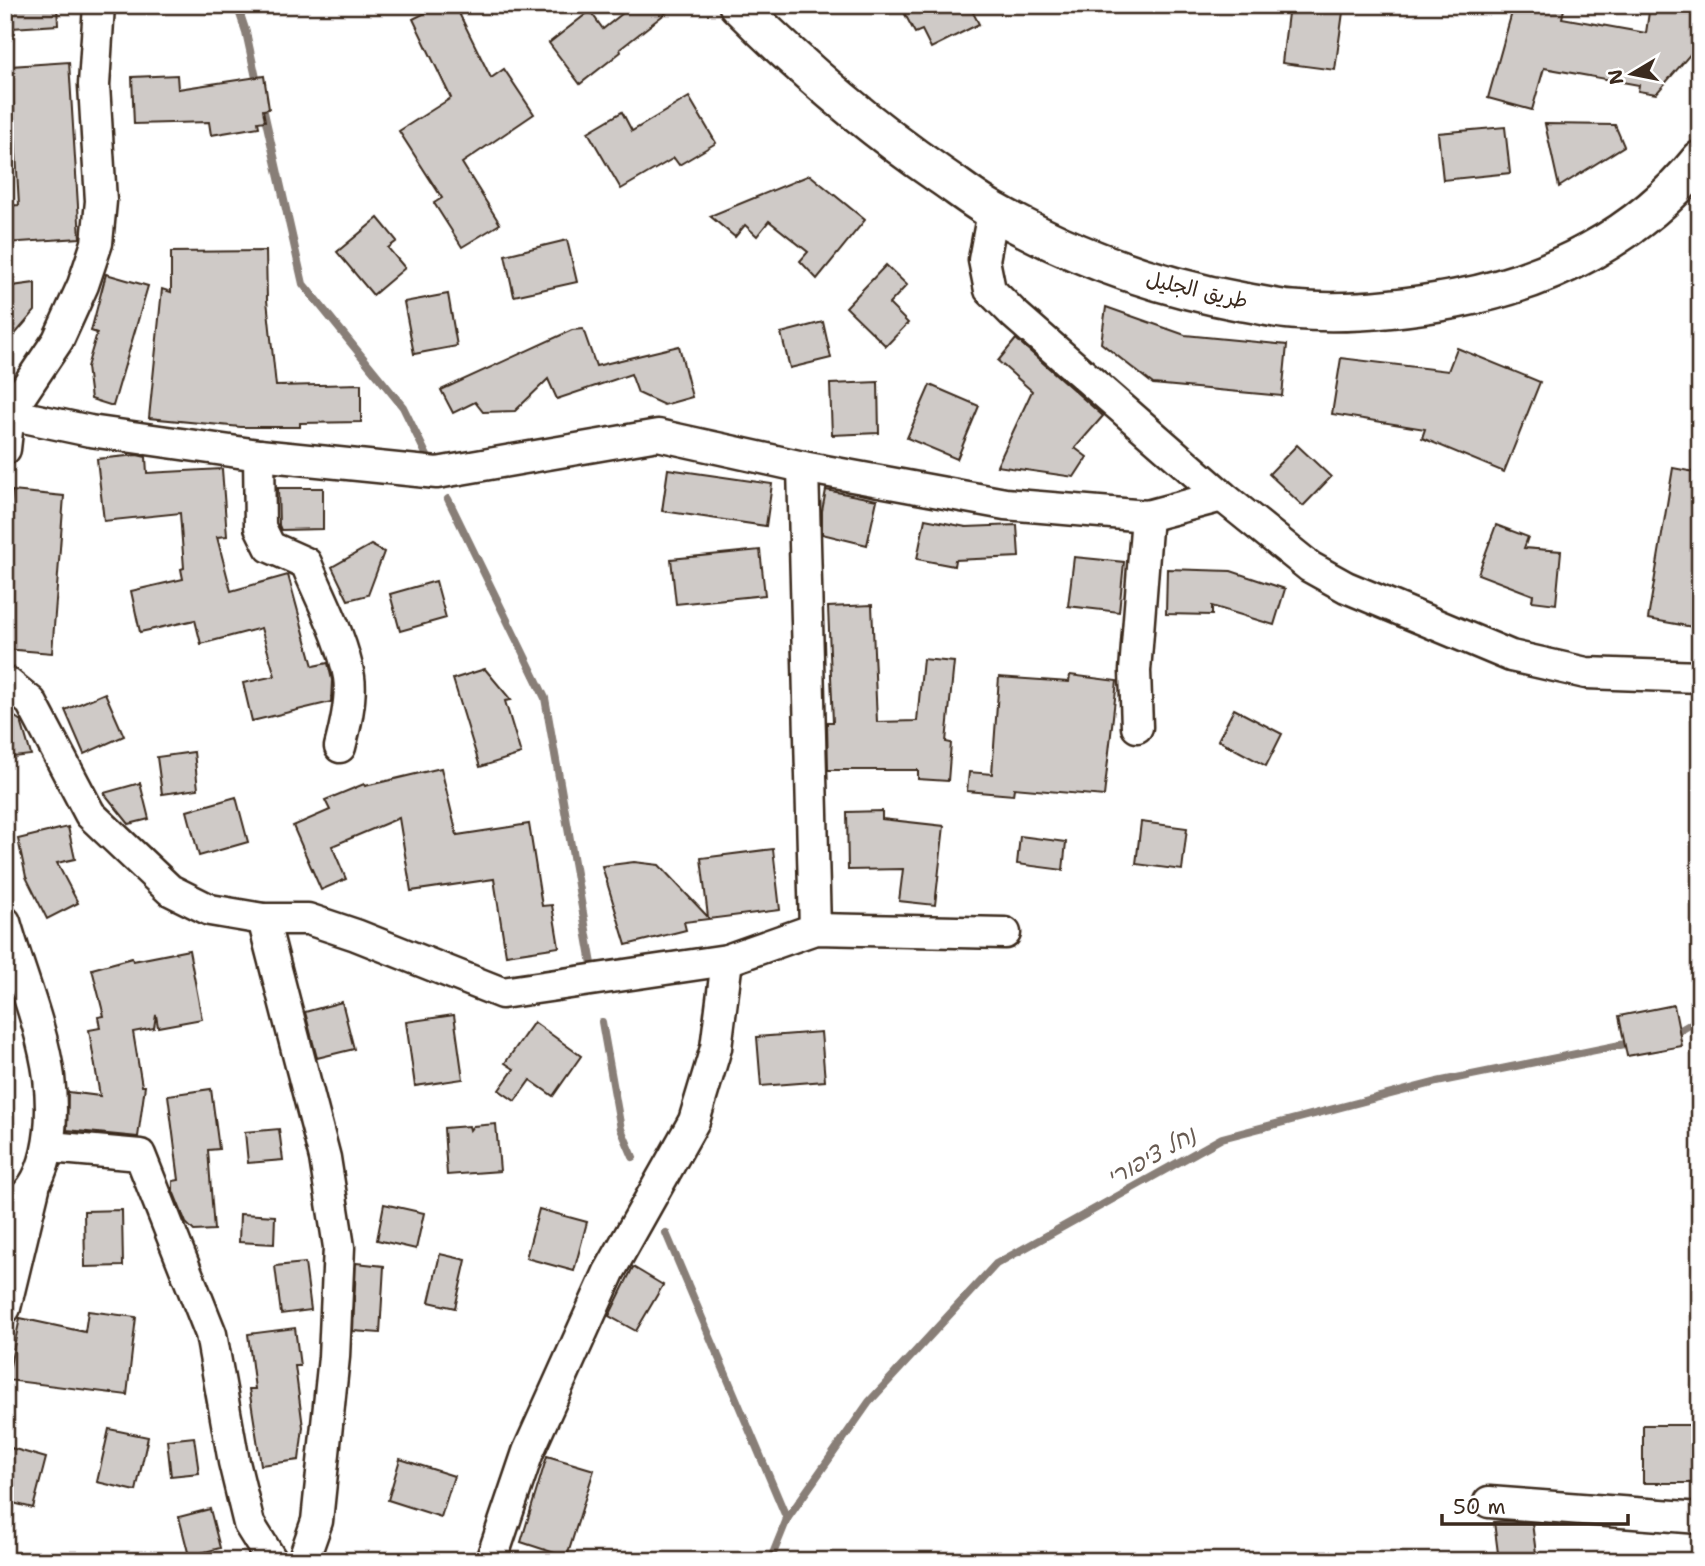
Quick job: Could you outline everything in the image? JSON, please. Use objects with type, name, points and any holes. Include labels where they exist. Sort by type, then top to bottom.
[{"type":"main road","name":"طريق الجليل","points":[[738,5],[793,60],[890,141],[993,212],[1088,257],[1158,283],[1290,310],[1354,312],[1441,302],[1487,293],[1539,277],[1591,253],[1646,214],[1700,160]]},
{"type":"street","points":[[5,449],[7,413],[58,340],[83,285],[97,243],[102,201],[94,85],[99,5]]},
{"type":"street","points":[[993,212],[984,260],[990,290],[1222,496],[1310,567],[1346,587],[1511,656],[1586,673],[1700,677]]},
{"type":"street","points":[[7,413],[90,431],[259,455],[437,472],[658,435],[803,467],[1005,504],[1147,516],[1222,496]]},
{"type":"street","points":[[259,455],[260,527],[270,547],[306,563],[339,641],[349,679],[345,726],[340,747]]},
{"type":"street","points":[[803,467],[815,929]]},
{"type":"street","points":[[1137,727],[1135,671],[1147,516]]},
{"type":"street","points":[[5,681],[31,702],[90,814],[170,890],[210,910],[263,919],[308,919],[356,935],[502,993],[727,960],[815,929],[1005,933]]},
{"type":"street","points":[[263,919],[325,1158],[339,1247],[334,1357],[317,1521],[303,1561]]},
{"type":"street","points":[[5,922],[49,1077],[50,1147],[34,1188],[5,1308]]},
{"type":"street","points":[[491,1561],[528,1452],[609,1272],[694,1121],[716,1048],[727,960]]},
{"type":"street","points":[[50,1147],[141,1155],[211,1334],[234,1462],[249,1524],[272,1561]]},
{"type":"street","points":[[5,1209],[34,1188]]},
{"type":"street","points":[[1489,1502],[1700,1518]]},
{"type":"building","points":[[11,5],[57,5],[58,25],[12,28]]},
{"type":"building","points":[[441,5],[455,5],[491,78],[504,69],[534,114],[462,163],[500,224],[462,247],[434,203],[442,198],[399,131],[451,98],[413,19]]},
{"type":"building","points":[[633,5],[676,5],[580,84],[549,43],[590,11],[603,29]]},
{"type":"building","points":[[900,5],[969,5],[979,24],[931,48],[922,30],[915,33]]},
{"type":"building","points":[[1289,5],[1344,5],[1335,70],[1282,63]]},
{"type":"building","points":[[1514,5],[1565,5],[1562,18],[1646,33],[1650,5],[1700,5],[1700,43],[1656,94],[1638,91],[1639,85],[1544,68],[1532,110],[1488,98]]},
{"type":"building","points":[[69,62],[80,238],[5,243],[5,206],[19,205],[11,66]]},
{"type":"building","points":[[177,75],[178,89],[264,76],[269,109],[263,110],[265,121],[258,122],[259,127],[211,135],[209,122],[134,124],[132,77]]},
{"type":"building","points":[[689,97],[716,143],[679,165],[674,158],[621,189],[588,132],[622,112],[632,131]]},
{"type":"building","points":[[1545,124],[1615,125],[1624,146],[1559,187]]},
{"type":"building","points":[[1505,127],[1510,173],[1443,180],[1438,133]]},
{"type":"building","points":[[810,175],[865,220],[817,279],[800,261],[808,252],[769,221],[757,236],[745,225],[735,237],[710,216]]},
{"type":"building","points":[[378,218],[397,241],[388,248],[405,268],[373,295],[337,252]]},
{"type":"building","points":[[567,240],[577,282],[514,296],[505,255]]},
{"type":"building","points":[[266,251],[267,300],[276,386],[361,384],[361,422],[300,423],[300,427],[241,427],[149,418],[162,289],[171,292],[171,252]]},
{"type":"building","points":[[886,265],[907,285],[889,304],[908,323],[886,346],[846,307]]},
{"type":"building","points":[[106,274],[148,286],[113,406],[91,399],[87,367],[97,333],[91,331]]},
{"type":"building","points":[[35,283],[35,311],[5,346],[5,287]]},
{"type":"building","points":[[448,294],[457,346],[414,354],[404,302]]},
{"type":"building","points":[[1106,307],[1185,335],[1287,345],[1282,396],[1153,384],[1101,343]]},
{"type":"building","points":[[823,322],[831,358],[790,368],[781,333]]},
{"type":"building","points":[[583,329],[596,366],[679,346],[692,397],[664,405],[638,393],[631,374],[557,399],[548,379],[515,411],[483,412],[475,402],[453,413],[441,390],[572,330]]},
{"type":"building","points":[[1016,339],[1103,416],[1075,448],[1087,457],[1074,477],[997,466],[1032,391],[998,361]]},
{"type":"building","points":[[1457,348],[1540,382],[1504,472],[1422,438],[1425,429],[1332,414],[1341,358],[1448,371]]},
{"type":"building","points":[[878,382],[879,433],[832,435],[830,384]]},
{"type":"building","points":[[930,385],[979,406],[957,459],[907,438]]},
{"type":"building","points":[[1297,445],[1331,477],[1303,506],[1269,474]]},
{"type":"building","points":[[137,455],[146,457],[147,473],[222,469],[227,536],[217,537],[231,591],[288,575],[313,666],[328,663],[332,680],[331,702],[252,721],[243,683],[275,676],[261,628],[201,644],[195,620],[140,632],[131,591],[183,579],[181,569],[184,568],[180,513],[104,521],[97,459]]},
{"type":"building","points":[[1673,468],[1700,473],[1700,588],[1693,627],[1648,619]]},
{"type":"building","points":[[668,469],[772,484],[766,526],[662,511]]},
{"type":"building","points":[[278,488],[323,488],[323,529],[281,530]]},
{"type":"building","points":[[826,490],[877,500],[867,545],[822,534]]},
{"type":"building","points":[[12,491],[64,496],[52,653],[5,649],[5,574]]},
{"type":"building","points":[[925,519],[966,527],[1017,525],[1019,557],[955,560],[954,566],[917,559]]},
{"type":"building","points":[[1496,525],[1528,537],[1524,548],[1561,551],[1556,604],[1532,601],[1533,595],[1478,574]]},
{"type":"building","points":[[371,545],[384,552],[368,595],[348,600],[332,567]]},
{"type":"building","points":[[760,550],[765,595],[676,604],[671,559]]},
{"type":"building","points":[[1074,557],[1124,562],[1119,612],[1068,606]]},
{"type":"building","points":[[1167,569],[1231,571],[1285,589],[1274,625],[1212,606],[1212,615],[1166,614]]},
{"type":"building","points":[[436,581],[446,618],[400,631],[390,594]]},
{"type":"building","points":[[872,605],[877,722],[917,721],[923,659],[954,662],[946,742],[951,743],[948,781],[918,779],[918,770],[828,770],[827,722],[833,722],[828,607]]},
{"type":"building","points":[[485,669],[511,700],[505,701],[521,754],[480,767],[453,679]]},
{"type":"building","points":[[1070,675],[1117,681],[1104,796],[1014,788],[1013,795],[967,791],[969,772],[992,774],[999,677],[1069,682]]},
{"type":"building","points":[[105,693],[124,736],[84,754],[65,710]]},
{"type":"building","points":[[1234,709],[1282,734],[1266,766],[1218,740]]},
{"type":"building","points":[[5,710],[21,721],[31,755],[5,758]]},
{"type":"building","points":[[194,752],[198,789],[162,794],[157,757]]},
{"type":"building","points":[[441,768],[457,835],[529,824],[542,906],[552,905],[559,947],[506,955],[494,879],[411,891],[399,818],[332,846],[346,879],[321,890],[293,826],[330,810],[325,800],[364,784],[365,786]]},
{"type":"building","points":[[140,783],[149,819],[129,824],[104,793]]},
{"type":"building","points":[[236,797],[248,842],[199,856],[187,811]]},
{"type":"building","points":[[882,811],[882,819],[944,826],[935,905],[899,901],[903,869],[848,870],[847,812]]},
{"type":"building","points":[[1141,822],[1187,828],[1182,870],[1136,864]]},
{"type":"building","points":[[68,827],[75,859],[57,863],[78,903],[47,919],[26,877],[18,839]]},
{"type":"building","points":[[1020,836],[1066,842],[1063,870],[1017,864]]},
{"type":"building","points":[[773,849],[780,910],[684,922],[686,930],[626,945],[602,866],[634,862],[659,865],[708,917],[701,858]]},
{"type":"building","points":[[189,950],[202,1019],[158,1027],[156,1015],[154,1028],[133,1032],[142,1086],[145,1086],[138,1137],[67,1130],[68,1092],[100,1096],[89,1030],[100,1028],[98,1017],[104,1016],[92,969],[132,958],[133,961]]},
{"type":"building","points":[[342,1002],[354,1049],[317,1058],[305,1012]]},
{"type":"building","points":[[1674,1005],[1682,1046],[1627,1056],[1619,1016]]},
{"type":"building","points":[[454,1015],[463,1079],[415,1086],[406,1022]]},
{"type":"building","points":[[534,1022],[581,1056],[553,1096],[530,1080],[515,1101],[499,1090],[514,1069],[505,1063]]},
{"type":"building","points":[[821,1032],[825,1081],[761,1086],[757,1037]]},
{"type":"building","points":[[211,1089],[219,1149],[208,1150],[214,1230],[194,1231],[186,1223],[173,1191],[173,1181],[179,1180],[168,1095]]},
{"type":"building","points":[[496,1124],[500,1171],[447,1175],[444,1128],[469,1126],[470,1130],[473,1126]]},
{"type":"building","points":[[279,1129],[283,1160],[248,1163],[245,1132]]},
{"type":"building","points":[[384,1204],[424,1213],[416,1249],[377,1240]]},
{"type":"building","points":[[539,1209],[587,1222],[574,1271],[526,1258]]},
{"type":"building","points":[[122,1210],[123,1266],[85,1267],[84,1211]]},
{"type":"building","points":[[240,1214],[275,1216],[274,1244],[239,1242]]},
{"type":"building","points":[[440,1254],[466,1260],[455,1308],[429,1302]]},
{"type":"building","points":[[305,1263],[311,1310],[281,1314],[275,1266]]},
{"type":"building","points":[[356,1263],[384,1266],[380,1333],[353,1331]]},
{"type":"building","points":[[633,1267],[663,1285],[636,1331],[609,1316]]},
{"type":"building","points":[[88,1311],[136,1317],[127,1395],[7,1380],[20,1318],[85,1332]]},
{"type":"building","points":[[295,1328],[300,1366],[295,1366],[303,1427],[299,1460],[261,1465],[249,1389],[255,1389],[248,1334]]},
{"type":"building","points":[[1643,1425],[1696,1425],[1696,1483],[1643,1483]]},
{"type":"building","points":[[109,1429],[148,1437],[136,1491],[97,1482]]},
{"type":"building","points":[[194,1437],[199,1473],[171,1476],[167,1440]]},
{"type":"building","points":[[11,1448],[46,1458],[33,1508],[5,1501],[5,1470]]},
{"type":"building","points":[[547,1456],[594,1470],[567,1557],[521,1542]]},
{"type":"building","points":[[400,1459],[454,1476],[441,1517],[388,1500]]},
{"type":"building","points":[[210,1509],[220,1548],[189,1556],[179,1517]]},
{"type":"building","points":[[1494,1522],[1532,1523],[1537,1561],[1499,1561]]},
{"type":"waterway","points":[[237,5],[258,87]]},
{"type":"waterway","points":[[261,99],[303,284],[403,407],[429,460]]},
{"type":"waterway","points":[[448,499],[545,698],[592,964]]},
{"type":"waterway","name":"נחל ציפורי","points":[[1672,1035],[1700,1019]]},
{"type":"waterway","points":[[602,1022],[621,1129],[633,1157]]},
{"type":"waterway","name":"נחל ציפורי","points":[[770,1561],[787,1519],[869,1402],[996,1264],[1222,1138],[1437,1082],[1635,1042]]},
{"type":"waterway","points":[[666,1233],[787,1519]]}]
